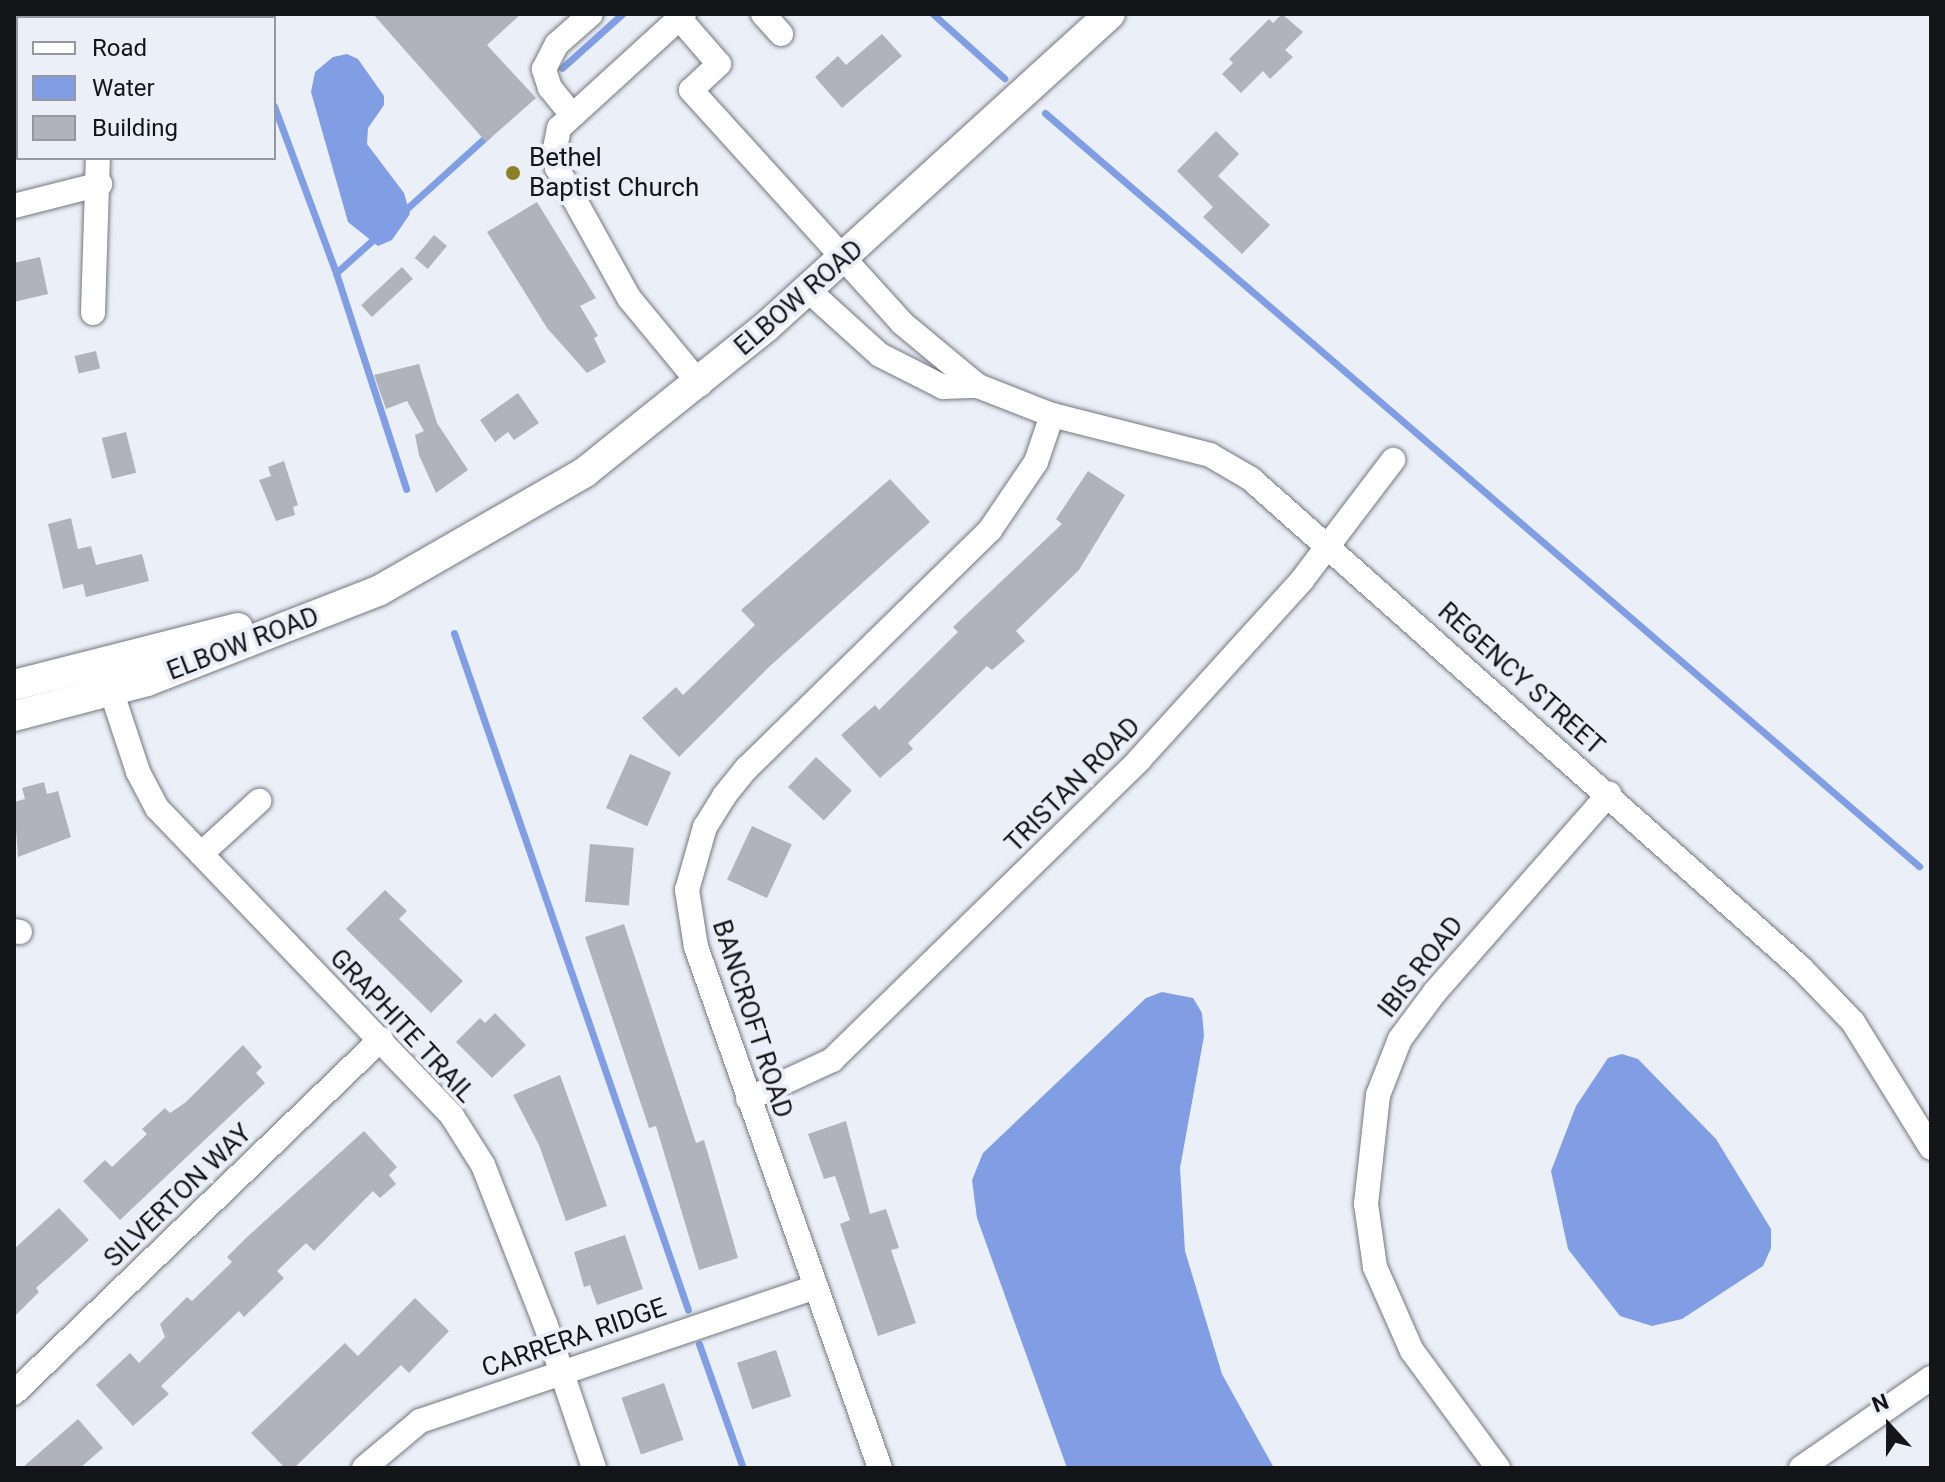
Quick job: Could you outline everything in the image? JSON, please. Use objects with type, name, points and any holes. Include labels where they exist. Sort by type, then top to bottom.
[{"type":"main road","name":"ELBOW ROAD","points":[[14,716],[107,679],[322,615],[461,546],[585,472],[700,384],[808,290],[1110,14]]},
{"type":"main road","name":"ELBOW ROAD","points":[[14,685],[107,679]]},
{"type":"street","points":[[572,115],[550,88],[544,69],[557,44],[591,14]]},
{"type":"street","points":[[763,14],[781,34]]},
{"type":"street","points":[[681,16],[559,128],[557,168],[629,298],[700,384]]},
{"type":"street","name":"REGENCY STREET","points":[[681,16],[719,64],[691,90],[841,261],[902,323],[978,386],[1052,415],[1210,455],[1251,479],[1609,794],[1853,1022],[1931,1148]]},
{"type":"street","points":[[93,313],[100,184],[98,160]]},
{"type":"street","points":[[14,206],[100,184]]},
{"type":"street","name":"REGENCY STREET","points":[[808,290],[880,355],[943,387],[978,386]]},
{"type":"street","name":"BANCROFT ROAD","points":[[880,1468],[748,1099],[690,922],[687,890],[705,827],[747,768],[990,530],[1036,462],[1052,415]]},
{"type":"street","name":"TRISTAN ROAD","points":[[748,1099],[832,1060],[1139,760],[1329,546],[1393,460]]},
{"type":"street","name":"GRAPHITE TRAIL","points":[[107,679],[147,791],[201,854],[452,1116],[483,1165],[594,1468]]},
{"type":"street","name":"IBIS ROAD","points":[[1498,1468],[1412,1351],[1375,1267],[1366,1204],[1378,1095],[1400,1039],[1435,992],[1609,794]]},
{"type":"street","points":[[201,854],[259,801]]},
{"type":"street","name":"SILVERTON WAY","points":[[14,1393],[381,1039]]},
{"type":"street","name":"CARRERA RIDGE","points":[[364,1468],[420,1421],[815,1287]]},
{"type":"street","points":[[1801,1468],[1931,1378]]},
{"type":"water","points":[[347,54],[358,59],[384,96],[384,105],[368,128],[367,144],[404,193],[410,214],[392,240],[378,246],[348,222],[311,92],[315,72],[333,57]]},
{"type":"water","points":[[1162,992],[1193,998],[1202,1013],[1204,1036],[1180,1168],[1185,1251],[1222,1374],[1274,1468],[1067,1468],[977,1218],[972,1180],[983,1153],[1146,998]]},
{"type":"water","points":[[1622,1054],[1638,1059],[1716,1139],[1771,1229],[1771,1248],[1763,1266],[1682,1319],[1652,1326],[1620,1316],[1568,1249],[1551,1171],[1576,1106],[1608,1058]]},
{"type":"building","points":[[373,14],[521,14],[487,45],[536,98],[486,142]]},
{"type":"building","points":[[1282,14],[1303,32],[1285,50],[1293,57],[1270,79],[1263,71],[1241,93],[1222,74],[1233,63],[1229,59],[1269,19],[1273,23]]},
{"type":"building","points":[[882,34],[902,56],[842,108],[815,77],[838,56],[846,65]]},
{"type":"building","points":[[1216,131],[1239,154],[1218,176],[1270,225],[1242,254],[1203,217],[1213,207],[1177,171]]},
{"type":"building","points":[[537,202],[596,298],[580,306],[598,336],[594,338],[606,362],[587,373],[547,328],[487,232]]},
{"type":"building","points":[[434,235],[447,246],[428,269],[415,258]]},
{"type":"building","points":[[40,257],[48,294],[14,302],[14,263]]},
{"type":"building","points":[[402,267],[413,279],[372,317],[361,305]]},
{"type":"building","points":[[96,351],[100,369],[79,373],[75,356]]},
{"type":"building","points":[[419,364],[437,423],[468,470],[436,493],[419,455],[415,435],[424,431],[407,401],[386,409],[374,375]]},
{"type":"building","points":[[518,393],[539,423],[514,440],[508,432],[495,442],[480,420]]},
{"type":"building","points":[[126,432],[136,473],[112,479],[102,438]]},
{"type":"building","points":[[284,461],[298,505],[293,507],[295,515],[276,521],[259,480],[271,476],[268,467]]},
{"type":"building","points":[[1088,471],[1125,495],[1079,570],[1016,631],[1025,641],[992,670],[987,666],[908,743],[913,749],[880,778],[841,735],[875,705],[879,710],[958,632],[953,627],[1062,524],[1056,519]]},
{"type":"building","points":[[890,479],[930,522],[770,666],[679,757],[642,718],[676,687],[683,695],[755,625],[741,610]]},
{"type":"building","points":[[71,518],[78,549],[91,546],[96,565],[142,554],[149,581],[86,597],[83,584],[63,589],[48,524]]},
{"type":"building","points":[[630,754],[671,772],[647,826],[606,808]]},
{"type":"building","points":[[816,757],[852,790],[824,820],[788,787]]},
{"type":"building","points":[[44,782],[47,794],[58,791],[71,837],[18,857],[14,802],[25,799],[22,788]]},
{"type":"building","points":[[752,826],[792,845],[767,898],[727,879]]},
{"type":"building","points":[[590,844],[634,848],[629,906],[585,902]]},
{"type":"building","points":[[385,890],[407,911],[399,919],[463,981],[431,1013],[346,929]]},
{"type":"building","points":[[624,924],[696,1143],[704,1140],[738,1258],[699,1270],[656,1126],[649,1128],[585,937]]},
{"type":"building","points":[[495,1013],[526,1045],[492,1078],[456,1042],[480,1018],[485,1023]]},
{"type":"building","points":[[243,1045],[262,1067],[256,1073],[265,1083],[120,1220],[83,1181],[105,1160],[112,1167],[147,1134],[142,1129],[165,1108],[170,1113],[186,1102]]},
{"type":"building","points":[[560,1075],[607,1206],[566,1221],[539,1145],[513,1095]]},
{"type":"building","points":[[846,1121],[870,1214],[886,1209],[899,1248],[891,1250],[916,1323],[878,1336],[840,1224],[850,1220],[835,1176],[824,1179],[808,1134]]},
{"type":"building","points":[[364,1131],[397,1167],[389,1175],[396,1184],[380,1198],[373,1191],[314,1251],[306,1243],[277,1271],[284,1278],[244,1317],[239,1311],[161,1386],[169,1394],[133,1426],[96,1385],[130,1353],[139,1363],[165,1337],[160,1324],[187,1297],[192,1301],[232,1262],[227,1257],[245,1239]]},
{"type":"building","points":[[59,1208],[89,1240],[36,1288],[39,1292],[14,1317],[14,1249]]},
{"type":"building","points":[[625,1235],[643,1289],[597,1305],[590,1285],[584,1287],[574,1252]]},
{"type":"building","points":[[415,1298],[449,1331],[409,1373],[401,1365],[294,1468],[285,1468],[251,1433],[345,1343],[358,1356]]},
{"type":"building","points":[[776,1350],[791,1397],[752,1409],[737,1363]]},
{"type":"building","points":[[664,1383],[684,1440],[641,1454],[621,1398]]},
{"type":"building","points":[[78,1419],[103,1448],[80,1468],[22,1468]]},
{"type":"waterway","points":[[562,68],[622,14]]},
{"type":"waterway","points":[[933,14],[1004,78]]},
{"type":"waterway","points":[[276,111],[336,273],[406,489]]},
{"type":"waterway","points":[[1045,113],[1919,866]]},
{"type":"waterway","points":[[403,212],[488,135]]},
{"type":"waterway","points":[[336,273],[376,237]]},
{"type":"waterway","points":[[454,633],[688,1310]]},
{"type":"waterway","points":[[699,1344],[743,1468]]},
{"type":"place","name":"Bethel Baptist Church","points":[[513,173]]}]
